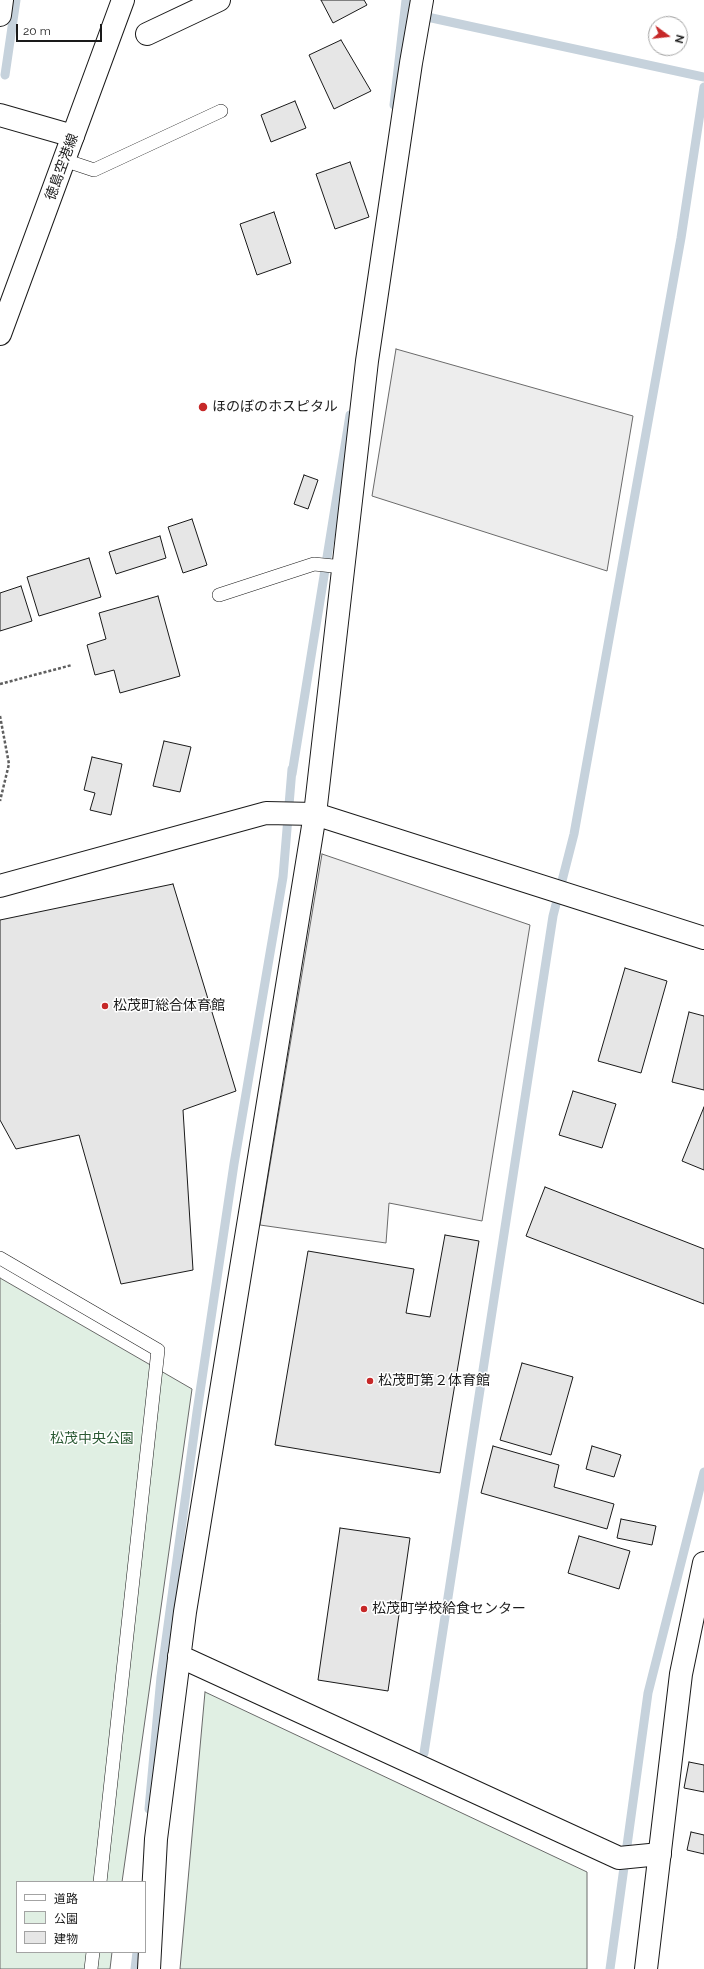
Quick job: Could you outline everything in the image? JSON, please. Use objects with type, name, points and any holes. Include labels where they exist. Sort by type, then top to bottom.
[{"type":"street","points":[[0,15],[2,0]]},
{"type":"street","name":"徳島空港線","points":[[0,334],[123,0]]},
{"type":"street","points":[[147,34],[219,0]]},
{"type":"street","points":[[149,1969],[156,1840],[185,1612],[315,814],[366,361],[410,63],[422,0]]},
{"type":"street","points":[[0,115],[73,136]]},
{"type":"street","points":[[0,886],[266,813],[315,814],[704,938]]},
{"type":"street","points":[[646,1969],[681,1674],[704,1563]]},
{"type":"street","points":[[179,1656],[619,1858],[660,1854]]},
{"type":"lane","points":[[64,160],[94,170],[221,111]]},
{"type":"lane","points":[[219,595],[314,564],[343,567]]},
{"type":"lane","points":[[0,1258],[158,1350],[100,1881]]},
{"type":"lane","points":[[91,1969],[93,1953]]},
{"type":"path","points":[[0,684],[72,665]]},
{"type":"path","points":[[0,716],[9,764],[0,801]]},
{"type":"green space","name":"松茂中央公園","points":[[0,1278],[192,1389],[122,1881],[16,1881],[16,1953],[112,1953],[110,1969],[0,1969]]},
{"type":"green space","points":[[205,1692],[587,1872],[587,1969],[180,1969]]},
{"type":"shaded area","points":[[396,349],[633,416],[607,571],[372,496]]},
{"type":"shaded area","points":[[322,854],[530,925],[482,1221],[389,1203],[386,1243],[260,1225]]},
{"type":"building","points":[[321,0],[364,0],[367,5],[333,23]]},
{"type":"building","points":[[341,40],[371,91],[334,109],[309,55]]},
{"type":"building","points":[[295,101],[306,128],[271,142],[261,115]]},
{"type":"building","points":[[350,162],[369,217],[335,229],[316,174]]},
{"type":"building","points":[[274,212],[291,263],[257,275],[240,224]]},
{"type":"building","points":[[304,475],[318,480],[308,509],[294,504]]},
{"type":"building","points":[[192,519],[207,565],[183,573],[168,527]]},
{"type":"building","points":[[160,536],[166,558],[116,574],[109,552]]},
{"type":"building","points":[[89,558],[101,597],[39,616],[27,577]]},
{"type":"building","points":[[21,586],[32,621],[0,631],[0,593]]},
{"type":"building","points":[[158,596],[180,676],[120,693],[114,670],[95,675],[87,645],[106,639],[99,613]]},
{"type":"building","points":[[164,741],[191,747],[180,792],[153,786]]},
{"type":"building","points":[[92,757],[122,764],[111,815],[90,810],[95,793],[84,790]]},
{"type":"building","name":"松茂町総合体育館","points":[[173,884],[236,1091],[183,1110],[193,1270],[121,1284],[79,1135],[16,1149],[0,1120],[0,920]]},
{"type":"building","points":[[625,968],[667,981],[641,1073],[598,1061]]},
{"type":"building","points":[[689,1012],[704,1016],[704,1090],[672,1082]]},
{"type":"building","points":[[573,1091],[616,1104],[602,1148],[559,1135]]},
{"type":"building","points":[[704,1107],[704,1170],[682,1161]]},
{"type":"building","points":[[545,1187],[704,1249],[704,1304],[526,1236]]},
{"type":"building","name":"松茂町第２体育館","points":[[445,1235],[479,1241],[440,1473],[275,1445],[308,1251],[414,1269],[406,1313],[430,1317]]},
{"type":"building","points":[[522,1363],[573,1377],[551,1455],[500,1440]]},
{"type":"building","points":[[493,1446],[559,1465],[554,1487],[614,1504],[607,1529],[481,1493]]},
{"type":"building","points":[[592,1446],[621,1455],[614,1477],[586,1469]]},
{"type":"building","points":[[621,1519],[656,1526],[652,1545],[617,1538]]},
{"type":"building","name":"松茂町学校給食センター","points":[[340,1528],[410,1538],[388,1691],[318,1680]]},
{"type":"building","points":[[579,1536],[630,1551],[619,1589],[568,1573]]},
{"type":"building","points":[[689,1762],[704,1765],[704,1792],[684,1788]]},
{"type":"building","points":[[691,1832],[704,1835],[704,1854],[687,1850]]},
{"type":"waterway","points":[[5,75],[16,0]]},
{"type":"waterway","points":[[394,105],[406,0]]},
{"type":"waterway","points":[[418,15],[704,77]]},
{"type":"waterway","points":[[424,1753],[553,916],[574,834],[681,238],[704,87]]},
{"type":"waterway","points":[[292,774],[350,415]]},
{"type":"waterway","points":[[149,1809],[161,1677],[197,1412],[234,1164],[283,877],[292,769]]},
{"type":"waterway","points":[[610,1969],[648,1693],[704,1472]]},
{"type":"waterway","points":[[135,1969],[137,1953]]},
{"type":"place","name":"ほのぼのホスピタル","points":[[203,407]]},
{"type":"place","name":"松茂町総合体育館","points":[[105,1006]]},
{"type":"place","name":"松茂町第２体育館","points":[[370,1381]]},
{"type":"place","name":"松茂町学校給食センター","points":[[364,1609]]}]
